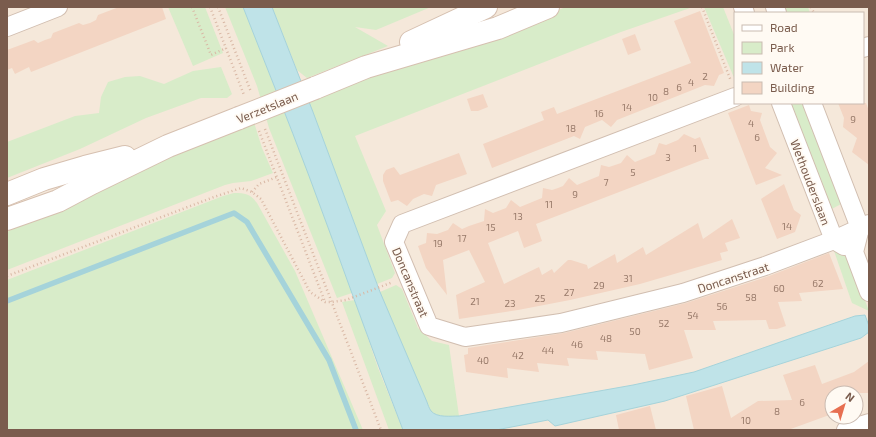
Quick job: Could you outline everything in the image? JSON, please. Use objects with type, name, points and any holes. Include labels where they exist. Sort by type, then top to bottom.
[{"type":"main road","name":"Verzetslaan","points":[[366,67],[417,39],[486,7]]},
{"type":"main road","name":"Verzetslaan","points":[[7,219],[58,201],[168,146],[366,67],[498,28],[548,7]]},
{"type":"main road","name":"Verzetslaan","points":[[7,194],[44,179],[168,146]]},
{"type":"street","points":[[7,27],[58,7]]},
{"type":"street","name":"Doncanstraat","points":[[734,91],[402,224],[394,242],[429,326],[465,337],[561,323],[683,293],[765,266],[834,240]]},
{"type":"street","name":"Wethouderslaan","points":[[781,104],[834,240],[854,252]]},
{"type":"street","points":[[812,104],[864,226],[854,252],[869,292]]},
{"type":"street","points":[[834,240],[864,226]]},
{"type":"street","points":[[846,430],[869,423]]},
{"type":"path","points":[[192,7],[211,55],[226,48]]},
{"type":"path","points":[[210,7],[226,48],[247,114],[277,177],[325,302]]},
{"type":"path","points":[[218,7],[234,45]]},
{"type":"path","points":[[702,7],[734,91]]},
{"type":"path","points":[[276,159],[381,430]]},
{"type":"path","points":[[252,192],[259,184],[277,177]]},
{"type":"path","points":[[7,276],[221,194],[241,188],[252,192],[261,199],[310,292],[325,302]]},
{"type":"path","name":"Doncanstraat","points":[[325,302],[346,300],[388,284]]},
{"type":"shaded area","points":[[7,7],[869,7],[869,430],[297,430],[7,313]]},
{"type":"green space","points":[[168,7],[205,7],[223,53],[193,66]]},
{"type":"green space","points":[[225,7],[243,7],[309,175],[352,293],[337,298],[269,128],[257,86]]},
{"type":"green space","points":[[272,7],[431,7],[376,30],[355,27],[388,46],[307,78],[297,70]]},
{"type":"green space","points":[[566,7],[693,7],[621,32],[355,136],[386,211],[377,225],[395,273],[392,278],[377,284],[313,112],[306,99],[493,35]]},
{"type":"green space","points":[[704,7],[723,7],[734,34],[734,78]]},
{"type":"green space","points":[[781,7],[808,7],[810,12],[783,12]]},
{"type":"green space","points":[[221,67],[232,94],[227,98],[201,98],[146,118],[80,149],[7,178],[7,142],[75,116],[99,113],[101,97],[108,82],[125,77],[140,76],[164,84],[193,71]]},
{"type":"green space","points":[[787,104],[803,104],[843,203],[828,211]]},
{"type":"green space","points":[[253,119],[262,148],[273,173],[251,181],[225,185],[7,270],[7,233],[19,219]]},
{"type":"green space","points":[[234,193],[242,193],[247,195],[257,203],[295,271],[363,430],[7,430],[7,280]]},
{"type":"green space","points":[[833,248],[838,248],[848,256],[869,311],[852,303]]},
{"type":"green space","points":[[396,285],[402,289],[418,328],[432,341],[449,345],[459,416],[437,415],[429,408],[380,292]]},
{"type":"green space","points":[[355,300],[378,368],[403,430],[389,430],[342,302]]},
{"type":"water","points":[[243,7],[272,7],[380,292],[429,408],[437,415],[459,416],[633,385],[694,372],[855,316],[865,315],[869,326],[869,332],[861,338],[665,401],[555,426],[548,420],[496,430],[403,430],[309,176]]},
{"type":"building","points":[[119,7],[162,7],[166,19],[31,72],[29,67],[15,74],[12,68],[7,70],[7,50],[34,40],[38,43],[51,38],[53,33],[79,23],[83,25],[90,23],[96,20],[98,15]]},
{"type":"building","points":[[700,11],[724,73],[719,75],[714,86],[705,85],[617,120],[611,127],[602,120],[585,127],[580,139],[574,136],[492,168],[483,144],[544,120],[541,112],[554,107],[557,114],[691,63],[674,21]]},
{"type":"building","points":[[635,34],[641,50],[628,55],[622,39]]},
{"type":"building","points":[[483,94],[488,107],[478,111],[471,111],[467,99]]},
{"type":"building","points":[[866,103],[869,111],[869,165],[852,152],[857,138],[843,127],[844,118],[838,104]]},
{"type":"building","points":[[749,105],[751,111],[762,113],[760,120],[770,147],[777,153],[765,168],[782,175],[756,185],[728,113]]},
{"type":"building","points":[[684,134],[695,139],[700,137],[709,159],[705,159],[536,224],[542,241],[524,248],[518,231],[488,243],[504,284],[539,267],[542,275],[552,269],[554,273],[568,260],[587,265],[588,269],[615,254],[617,263],[643,247],[646,255],[698,223],[703,239],[732,219],[740,238],[725,243],[728,251],[720,253],[722,260],[640,284],[570,300],[459,319],[456,295],[485,282],[469,250],[443,260],[447,295],[426,268],[418,246],[426,243],[427,233],[437,234],[448,230],[453,223],[462,229],[484,221],[485,209],[493,213],[506,208],[511,200],[520,207],[542,198],[543,188],[552,190],[558,188],[563,186],[569,178],[577,185],[599,176],[601,165],[609,167],[621,163],[627,155],[635,162],[655,154],[659,143],[666,145],[678,140]]},
{"type":"building","points":[[459,153],[467,174],[436,185],[432,196],[424,194],[413,199],[407,206],[398,200],[391,202],[383,181],[383,175],[386,170],[394,167],[400,175]]},
{"type":"building","points":[[784,184],[794,210],[801,215],[795,232],[777,239],[761,199]]},
{"type":"building","points":[[829,253],[843,289],[799,293],[802,301],[778,302],[786,326],[777,329],[769,329],[766,320],[713,321],[716,330],[684,330],[693,358],[649,370],[645,354],[596,351],[598,360],[567,358],[569,366],[537,363],[539,372],[507,368],[508,378],[466,372],[464,355],[468,354],[468,348],[564,333],[686,303],[769,276]]},
{"type":"building","points":[[869,361],[869,393],[864,393],[864,385],[824,385],[824,417],[788,430],[694,430],[686,396],[722,386],[731,418],[758,401],[792,400],[783,375],[815,365],[822,384],[854,372]]},
{"type":"building","points":[[650,406],[656,430],[619,430],[616,415]]},
{"type":"waterway","points":[[7,301],[234,213],[247,222],[329,360],[356,430]]}]
